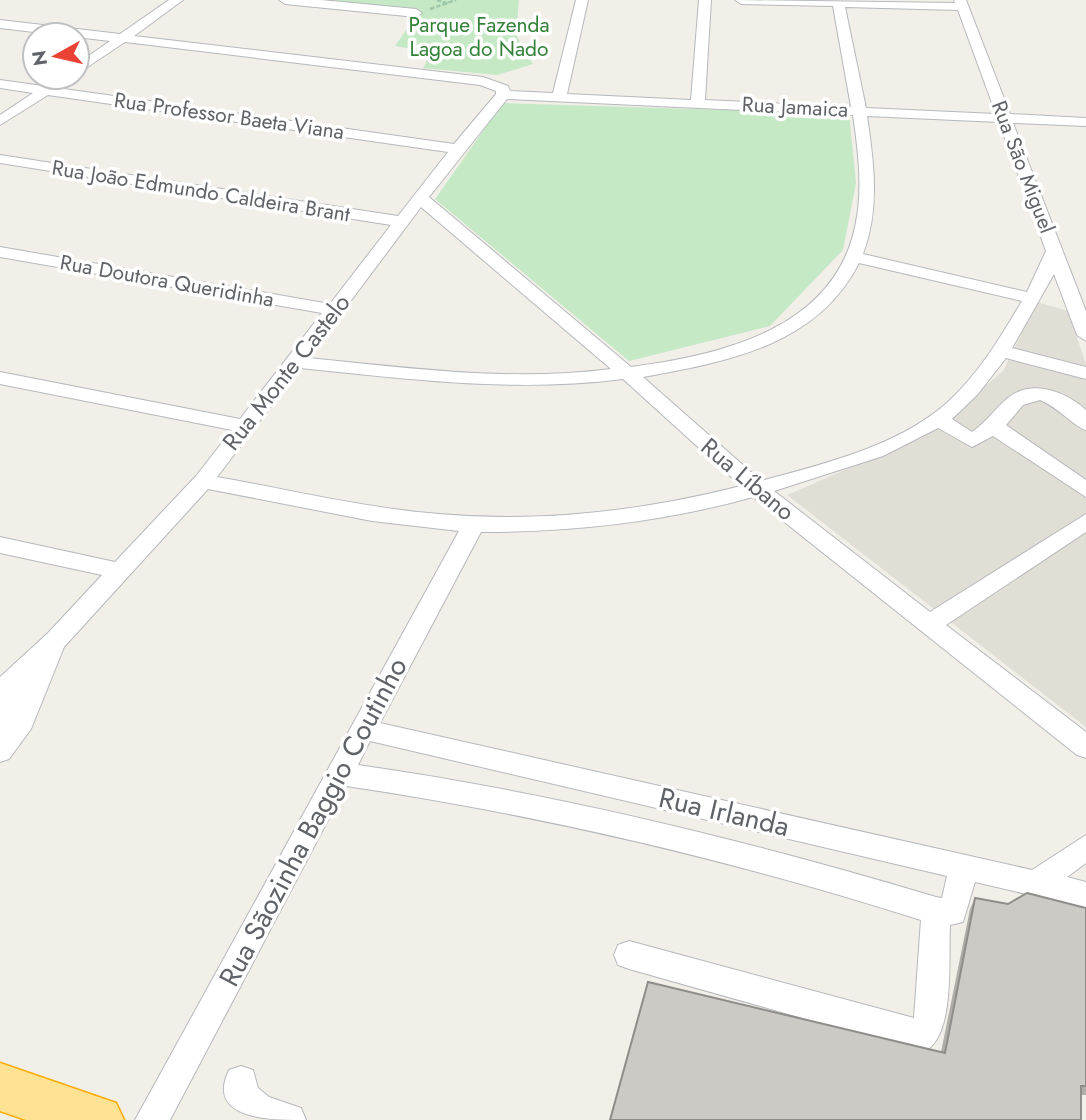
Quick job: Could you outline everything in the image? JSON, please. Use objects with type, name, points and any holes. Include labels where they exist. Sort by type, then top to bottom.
[{"type":"highway","points":[[0,1087],[100,1120]]},
{"type":"street","points":[[91,61],[177,0]]},
{"type":"street","points":[[285,0],[415,13]]},
{"type":"street","points":[[559,97],[582,0]]},
{"type":"street","points":[[698,103],[705,0]]},
{"type":"street","points":[[741,0],[961,4]]},
{"type":"street","points":[[294,362],[497,381],[565,380],[718,356],[781,334],[828,299],[853,257],[865,221],[867,182],[838,2]]},
{"type":"street","name":"Rua São Miguel","points":[[961,4],[1086,335]]},
{"type":"street","points":[[0,24],[483,81],[503,89],[503,95]]},
{"type":"street","name":"Rua Professor Baeta Viana","points":[[0,84],[21,86]]},
{"type":"street","points":[[0,121],[44,91]]},
{"type":"street","name":"Rua Professor Baeta Viana","points":[[61,91],[458,149]]},
{"type":"street","name":"Rua Jamaica","points":[[503,95],[1086,122]]},
{"type":"street","name":"Rua Monte Castelo","points":[[0,751],[22,722],[57,639],[203,481],[458,149],[503,95]]},
{"type":"street","name":"Rua João Edmundo Caldeira Brant","points":[[0,159],[402,222]]},
{"type":"street","name":"Rua Líbano","points":[[420,198],[626,372],[759,491],[1086,747]]},
{"type":"street","points":[[203,481],[397,516],[474,524],[617,518],[759,491],[907,440],[954,407],[995,364],[1033,296],[1055,249]]},
{"type":"street","name":"Rua Doutora Queridinha","points":[[0,252],[334,310]]},
{"type":"street","points":[[853,257],[1063,300],[1076,308]]},
{"type":"street","points":[[1002,351],[1086,373]]},
{"type":"street","points":[[0,378],[244,426]]},
{"type":"street","points":[[938,419],[972,441],[996,425],[1005,410],[1022,396],[1041,393],[1074,410],[1086,424]]},
{"type":"street","points":[[996,425],[1001,433],[1086,490]]},
{"type":"street","points":[[929,624],[1086,522]]},
{"type":"street","name":"Rua Sãozinha Baggio Coutinho","points":[[152,1120],[474,524]]},
{"type":"street","points":[[0,545],[120,571]]},
{"type":"street","points":[[0,710],[57,639]]},
{"type":"street","name":"Rua Irlanda","points":[[362,729],[1086,895]]},
{"type":"street","points":[[340,774],[393,780]]},
{"type":"street","points":[[1035,884],[1086,847]]},
{"type":"street","points":[[629,955],[923,1036],[929,1027],[936,911]]},
{"type":"street","points":[[241,1082],[242,1097],[250,1104],[289,1120]]},
{"type":"lane","points":[[393,780],[482,794],[662,835],[936,911],[953,912],[964,867]]},
{"type":"path","points":[[436,0],[450,4],[456,0]]},
{"type":"shaded area","points":[[1037,302],[1068,311],[1086,364],[1086,727],[787,495],[914,440],[958,409],[1003,371]]},
{"type":"green space","name":"Parque Fazenda Lagoa do Nado","points":[[331,0],[519,0],[516,35],[533,64],[497,75],[423,68],[432,52],[395,46],[420,10]]},
{"type":"green space","points":[[503,103],[849,114],[856,183],[843,250],[770,326],[629,361],[435,199]]},
{"type":"building","points":[[1027,893],[1086,908],[1086,1086],[1081,1086],[1081,1120],[610,1120],[648,982],[945,1053],[975,898],[1008,904]]}]
